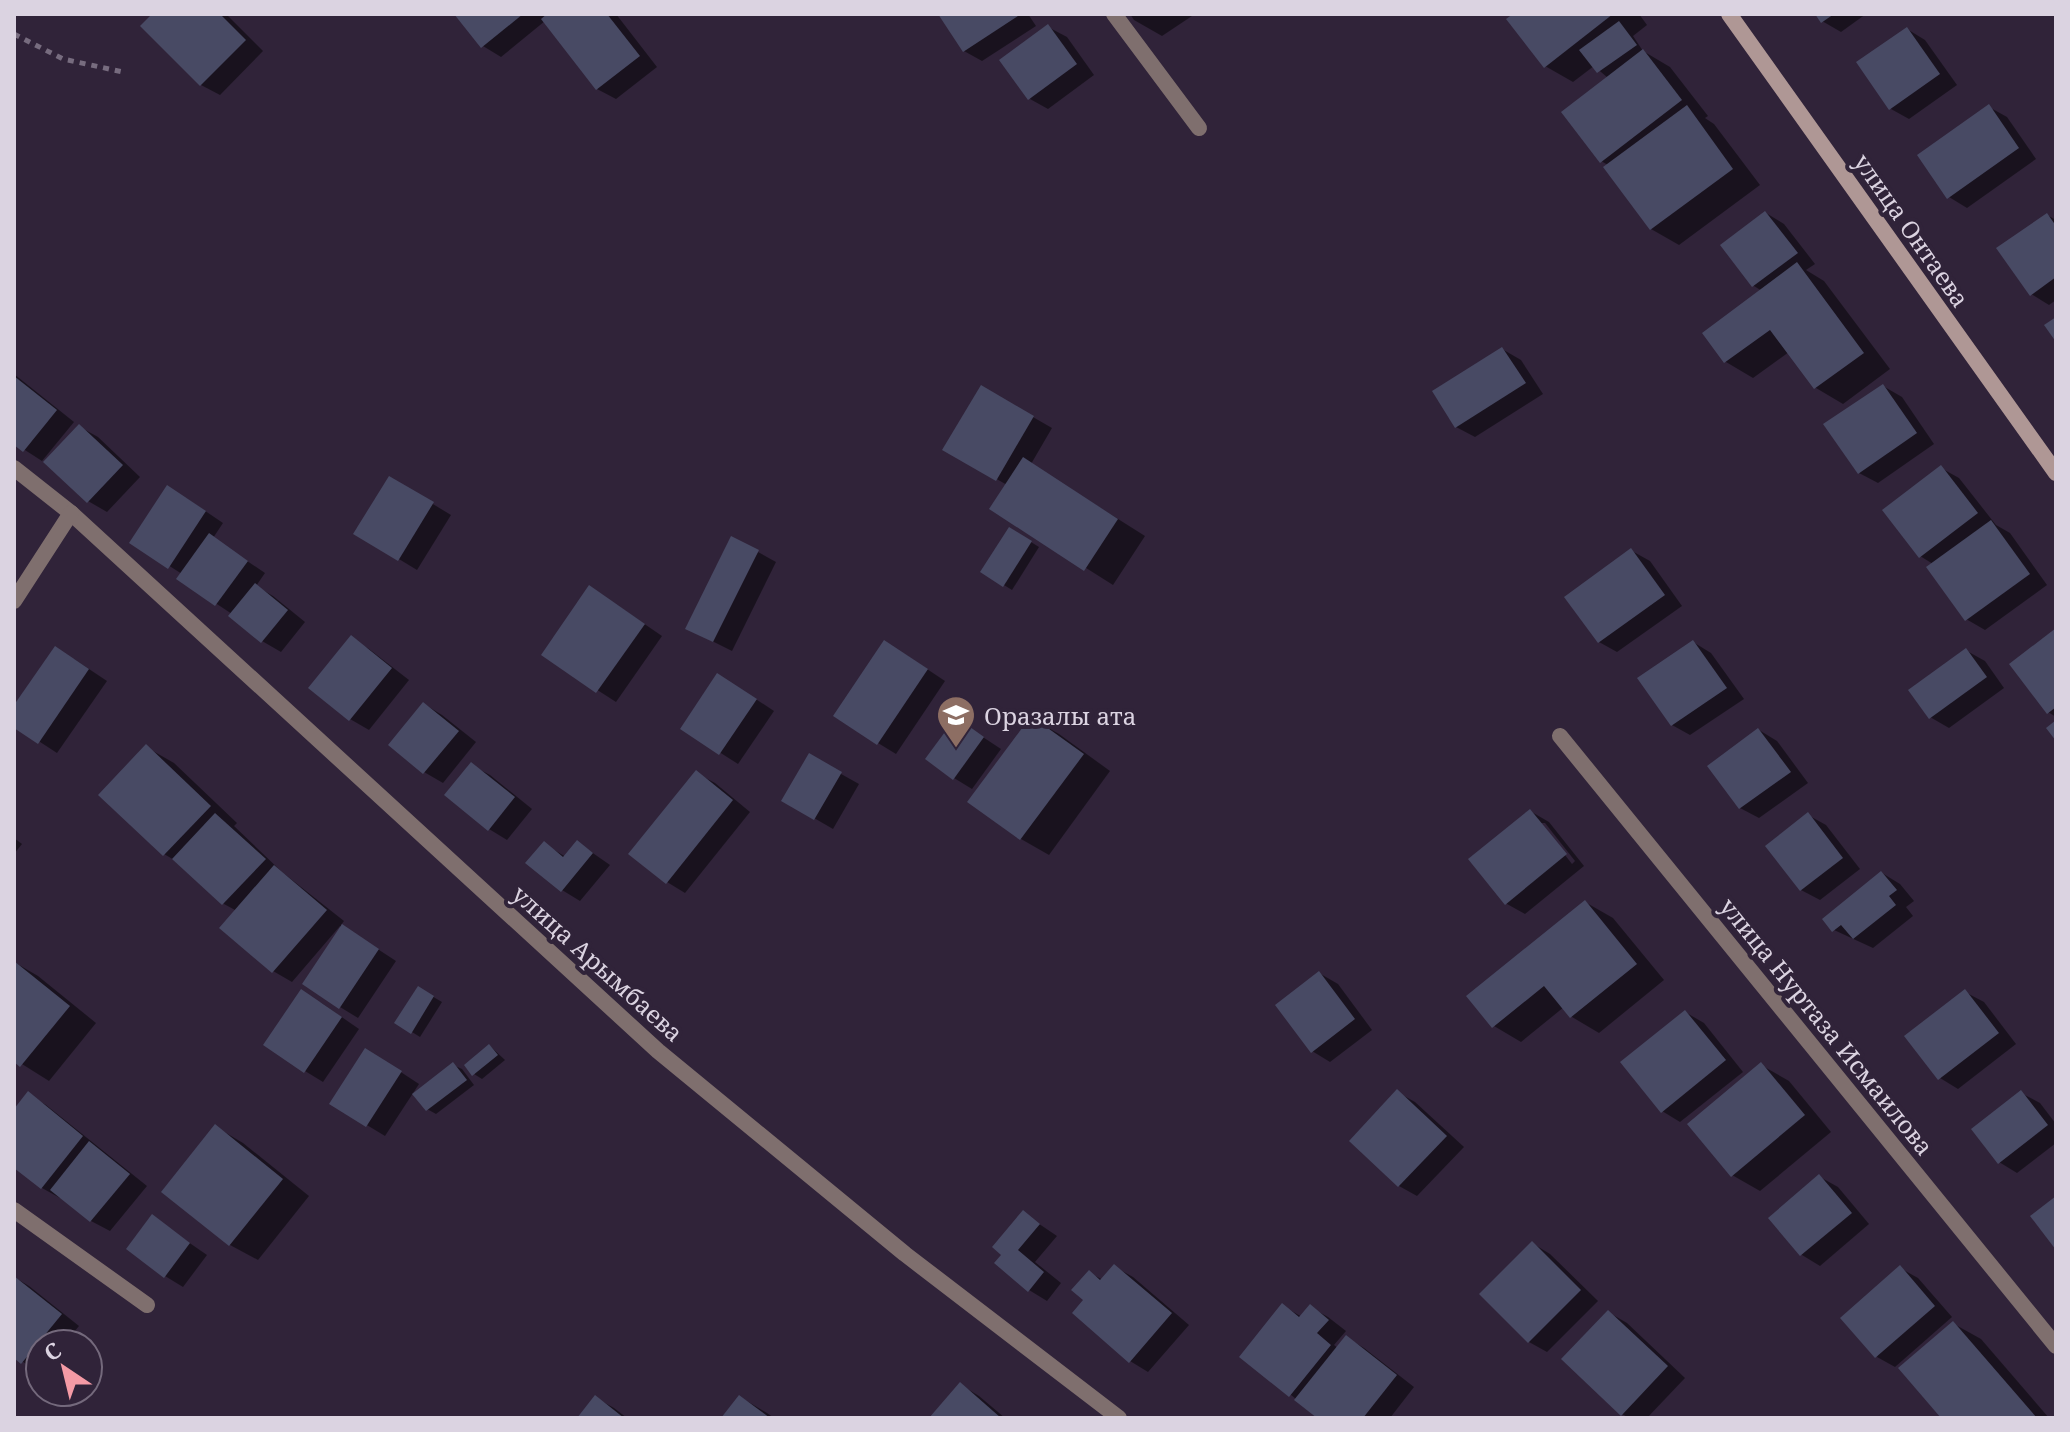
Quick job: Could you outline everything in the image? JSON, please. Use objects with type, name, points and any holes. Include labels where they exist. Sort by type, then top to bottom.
[{"type":"main road","name":"улица Онтаева","points":[[1729,14],[2056,473]]},
{"type":"street","points":[[1114,14],[1199,128]]},
{"type":"street","name":"улица Арымбаева","points":[[14,468],[71,513],[658,1051],[905,1254],[1119,1418]]},
{"type":"street","points":[[14,601],[71,513]]},
{"type":"street","name":"улица Нуртаза Исмаилова","points":[[1560,736],[2056,1346]]},
{"type":"street","points":[[14,1210],[147,1305]]},
{"type":"path","points":[[14,34],[63,59],[123,72]]},
{"type":"building","points":[[152,14],[220,14],[246,40],[200,86],[140,26]]},
{"type":"building","points":[[454,14],[523,14],[481,48]]},
{"type":"building","points":[[547,14],[607,14],[640,56],[596,90],[541,19]]},
{"type":"building","points":[[938,14],[1021,14],[963,52]]},
{"type":"building","points":[[1513,14],[1613,14],[1544,68],[1506,19]]},
{"type":"building","points":[[1815,14],[1834,14],[1821,23]]},
{"type":"building","points":[[1619,21],[1637,45],[1597,73],[1579,50]]},
{"type":"building","points":[[1048,24],[1077,64],[1028,100],[999,60]]},
{"type":"building","points":[[1907,27],[1940,74],[1889,110],[1856,62]]},
{"type":"building","points":[[1643,49],[1682,100],[1600,163],[1561,112]]},
{"type":"building","points":[[1989,104],[2019,148],[1947,199],[1917,155]]},
{"type":"building","points":[[1687,105],[1733,169],[1650,230],[1603,167]]},
{"type":"building","points":[[1765,211],[1798,253],[1752,287],[1720,245]]},
{"type":"building","points":[[2047,213],[2056,226],[2056,277],[2030,296],[1996,248]]},
{"type":"building","points":[[1797,262],[1864,353],[1814,389],[1770,330],[1724,363],[1702,333]]},
{"type":"building","points":[[2056,317],[2056,342],[2044,325]]},
{"type":"building","points":[[1502,347],[1526,383],[1455,428],[1432,391]]},
{"type":"building","points":[[14,376],[57,410],[23,452],[14,445]]},
{"type":"building","points":[[1883,384],[1917,433],[1858,474],[1823,424]]},
{"type":"building","points":[[981,385],[1034,416],[996,481],[942,450]]},
{"type":"building","points":[[79,424],[123,465],[87,503],[43,462]]},
{"type":"building","points":[[1023,457],[1118,519],[1084,571],[989,509]]},
{"type":"building","points":[[1941,465],[1978,513],[1919,558],[1882,510]]},
{"type":"building","points":[[389,476],[434,502],[398,561],[353,534]]},
{"type":"building","points":[[167,485],[206,511],[168,569],[129,543]]},
{"type":"building","points":[[1991,520],[2030,574],[1965,621],[1926,567]]},
{"type":"building","points":[[1009,527],[1032,541],[1003,587],[980,572]]},
{"type":"building","points":[[209,533],[248,561],[215,606],[176,579]]},
{"type":"building","points":[[731,536],[759,550],[713,642],[685,629]]},
{"type":"building","points":[[1631,548],[1665,595],[1598,643],[1564,597]]},
{"type":"building","points":[[255,583],[288,610],[261,643],[228,616]]},
{"type":"building","points":[[589,585],[645,624],[596,693],[541,655]]},
{"type":"building","points":[[2056,628],[2056,707],[2047,714],[2009,664]]},
{"type":"building","points":[[351,635],[392,668],[349,721],[308,688]]},
{"type":"building","points":[[884,640],[928,669],[877,745],[833,716]]},
{"type":"building","points":[[1693,640],[1727,688],[1671,726],[1637,678]]},
{"type":"building","points":[[55,646],[89,669],[38,744],[14,728],[14,705]]},
{"type":"building","points":[[1966,648],[1987,677],[1929,719],[1908,690]]},
{"type":"building","points":[[717,673],[757,699],[719,755],[680,729]]},
{"type":"building","points":[[423,702],[459,731],[423,774],[388,745]]},
{"type":"building","points":[[1031,716],[1084,754],[1020,840],[967,802]]},
{"type":"building","points":[[956,717],[984,737],[953,780],[925,759]]},
{"type":"building","points":[[2056,720],[2056,741],[2046,728]]},
{"type":"building","points":[[1758,728],[1791,772],[1739,809],[1707,766]]},
{"type":"building","points":[[146,744],[211,806],[163,856],[98,795]]},
{"type":"building","points":[[809,753],[842,772],[814,820],[781,801]]},
{"type":"building","points":[[471,762],[515,797],[488,831],[444,795]]},
{"type":"building","points":[[696,770],[733,800],[666,884],[628,854]]},
{"type":"building","points":[[1530,809],[1567,854],[1505,905],[1468,859]]},
{"type":"building","points":[[1808,812],[1843,858],[1800,891],[1765,846]]},
{"type":"building","points":[[215,813],[266,859],[222,905],[172,859]]},
{"type":"building","points":[[577,840],[593,853],[561,892],[525,863],[544,841],[563,857]]},
{"type":"building","points":[[274,865],[327,910],[272,973],[219,928]]},
{"type":"building","points":[[1881,871],[1897,890],[1889,896],[1896,905],[1853,939],[1841,925],[1832,932],[1822,919]]},
{"type":"building","points":[[1585,900],[1637,964],[1570,1018],[1544,986],[1492,1028],[1466,996]]},
{"type":"building","points":[[342,924],[379,949],[339,1009],[302,984]]},
{"type":"building","points":[[14,961],[70,1006],[20,1067],[14,1062]]},
{"type":"building","points":[[1319,971],[1355,1019],[1311,1053],[1275,1005]]},
{"type":"building","points":[[418,986],[434,996],[411,1034],[394,1023]]},
{"type":"building","points":[[301,989],[342,1017],[304,1073],[263,1045]]},
{"type":"building","points":[[1965,989],[1999,1033],[1938,1080],[1904,1036]]},
{"type":"building","points":[[1685,1010],[1726,1060],[1661,1113],[1620,1062]]},
{"type":"building","points":[[489,1044],[498,1055],[472,1076],[464,1065]]},
{"type":"building","points":[[365,1048],[402,1071],[366,1127],[329,1104]]},
{"type":"building","points":[[453,1062],[467,1080],[426,1111],[412,1094]]},
{"type":"building","points":[[1761,1062],[1805,1115],[1731,1177],[1687,1124]]},
{"type":"building","points":[[1397,1089],[1447,1136],[1398,1187],[1349,1141]]},
{"type":"building","points":[[2021,1090],[2048,1125],[1998,1164],[1971,1129]]},
{"type":"building","points":[[28,1091],[83,1136],[41,1189],[14,1168],[14,1109]]},
{"type":"building","points":[[215,1124],[283,1179],[229,1246],[161,1192]]},
{"type":"building","points":[[89,1141],[130,1174],[90,1222],[50,1190]]},
{"type":"building","points":[[1819,1174],[1852,1213],[1800,1256],[1768,1218]]},
{"type":"building","points":[[2056,1196],[2056,1250],[2030,1216]]},
{"type":"building","points":[[1023,1210],[1040,1224],[1018,1250],[1044,1272],[1028,1292],[994,1263],[1001,1255],[992,1247]]},
{"type":"building","points":[[152,1214],[190,1243],[164,1278],[126,1249]]},
{"type":"building","points":[[1532,1241],[1581,1290],[1528,1343],[1479,1294]]},
{"type":"building","points":[[1114,1264],[1172,1313],[1129,1363],[1072,1313],[1083,1300],[1071,1290],[1089,1270],[1100,1280]]},
{"type":"building","points":[[1900,1265],[1935,1306],[1875,1358],[1840,1318]]},
{"type":"building","points":[[14,1276],[62,1314],[51,1328],[24,1328],[24,1360],[21,1364],[14,1358]]},
{"type":"building","points":[[1282,1303],[1299,1317],[1310,1304],[1329,1320],[1317,1333],[1331,1345],[1289,1397],[1239,1357]]},
{"type":"building","points":[[1608,1310],[1668,1366],[1621,1416],[1561,1359]]},
{"type":"building","points":[[1953,1321],[2037,1418],[1941,1418],[1898,1368]]},
{"type":"building","points":[[1346,1335],[1397,1375],[1363,1418],[1317,1418],[1294,1400]]},
{"type":"building","points":[[960,1382],[1001,1418],[929,1418]]},
{"type":"building","points":[[595,1395],[624,1418],[577,1418]]},
{"type":"building","points":[[739,1395],[770,1418],[721,1418]]},
{"type":"place","name":"Оразалы ата","points":[[956,749]]}]
